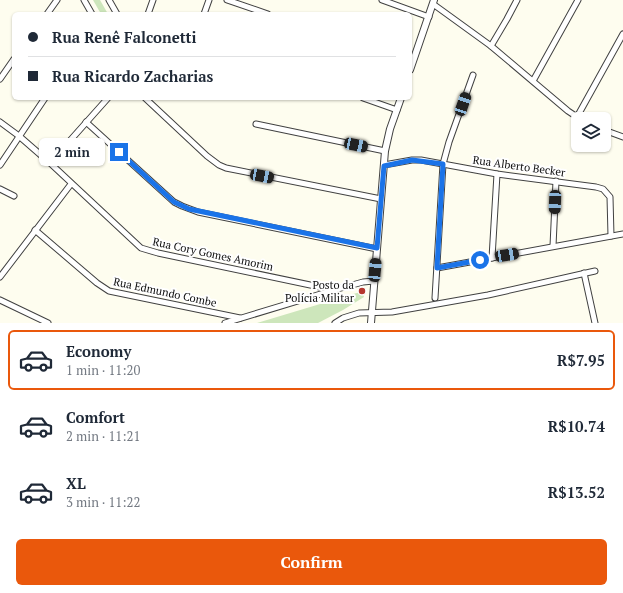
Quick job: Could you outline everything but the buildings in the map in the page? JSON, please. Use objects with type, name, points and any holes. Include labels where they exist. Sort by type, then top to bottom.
[{"type":"street","points":[[48,12],[57,0]]},
{"type":"street","points":[[84,0],[91,12]]},
{"type":"street","points":[[109,0],[116,12]]},
{"type":"street","points":[[149,12],[153,0]]},
{"type":"street","points":[[205,12],[209,0]]},
{"type":"street","points":[[227,0],[262,12]]},
{"type":"street","points":[[382,0],[429,17]]},
{"type":"street","points":[[491,46],[517,0]]},
{"type":"street","points":[[533,81],[578,0]]},
{"type":"street","points":[[412,60],[434,2],[491,46],[571,114]]},
{"type":"street","points":[[582,112],[623,34]]},
{"type":"street","points":[[0,79],[12,62]]},
{"type":"street","points":[[435,298],[443,164],[449,142],[473,75]]},
{"type":"street","points":[[0,164],[44,100]]},
{"type":"street","points":[[50,163],[106,100]]},
{"type":"street","points":[[147,100],[207,156],[219,165],[226,168],[381,199]]},
{"type":"street","points":[[369,100],[397,110]]},
{"type":"street","points":[[370,323],[385,151],[390,128],[400,100]]},
{"type":"street","name":"Rua Cory Gomes Amorim","points":[[0,122],[19,136],[50,163],[136,244],[149,251],[334,290]]},
{"type":"street","points":[[86,122],[174,202],[182,206],[198,212],[377,248]]},
{"type":"street","points":[[256,124],[385,151]]},
{"type":"street","points":[[611,133],[623,137]]},
{"type":"street","name":"Rua Alberto Becker","points":[[384,166],[412,160],[497,174],[596,187],[607,192],[610,197],[611,236]]},
{"type":"street","points":[[492,258],[497,174]]},
{"type":"street","points":[[553,246],[556,181]]},
{"type":"street","points":[[0,277],[71,184]]},
{"type":"street","points":[[0,189],[14,196]]},
{"type":"street","name":"Rua Edmundo Combe","points":[[35,230],[97,284],[109,291],[240,318]]},
{"type":"street","points":[[437,268],[623,234]]},
{"type":"street","points":[[335,323],[343,318],[353,315],[392,312],[488,294],[595,271]]},
{"type":"street","points":[[584,274],[595,323]]},
{"type":"street","points":[[225,323],[334,290],[374,280]]},
{"type":"street","points":[[0,300],[48,323]]},
{"type":"green space","points":[[93,0],[100,0],[107,12],[100,12]]},
{"type":"green space","points":[[362,292],[364,297],[318,323],[257,323]]},
{"type":"place","name":"Posto da Polícia Militar","points":[[362,291]]},
{"type":"route","points":[[119,152],[174,202],[189,209],[377,248],[384,166],[412,160],[443,164],[437,268],[480,260]]}]
